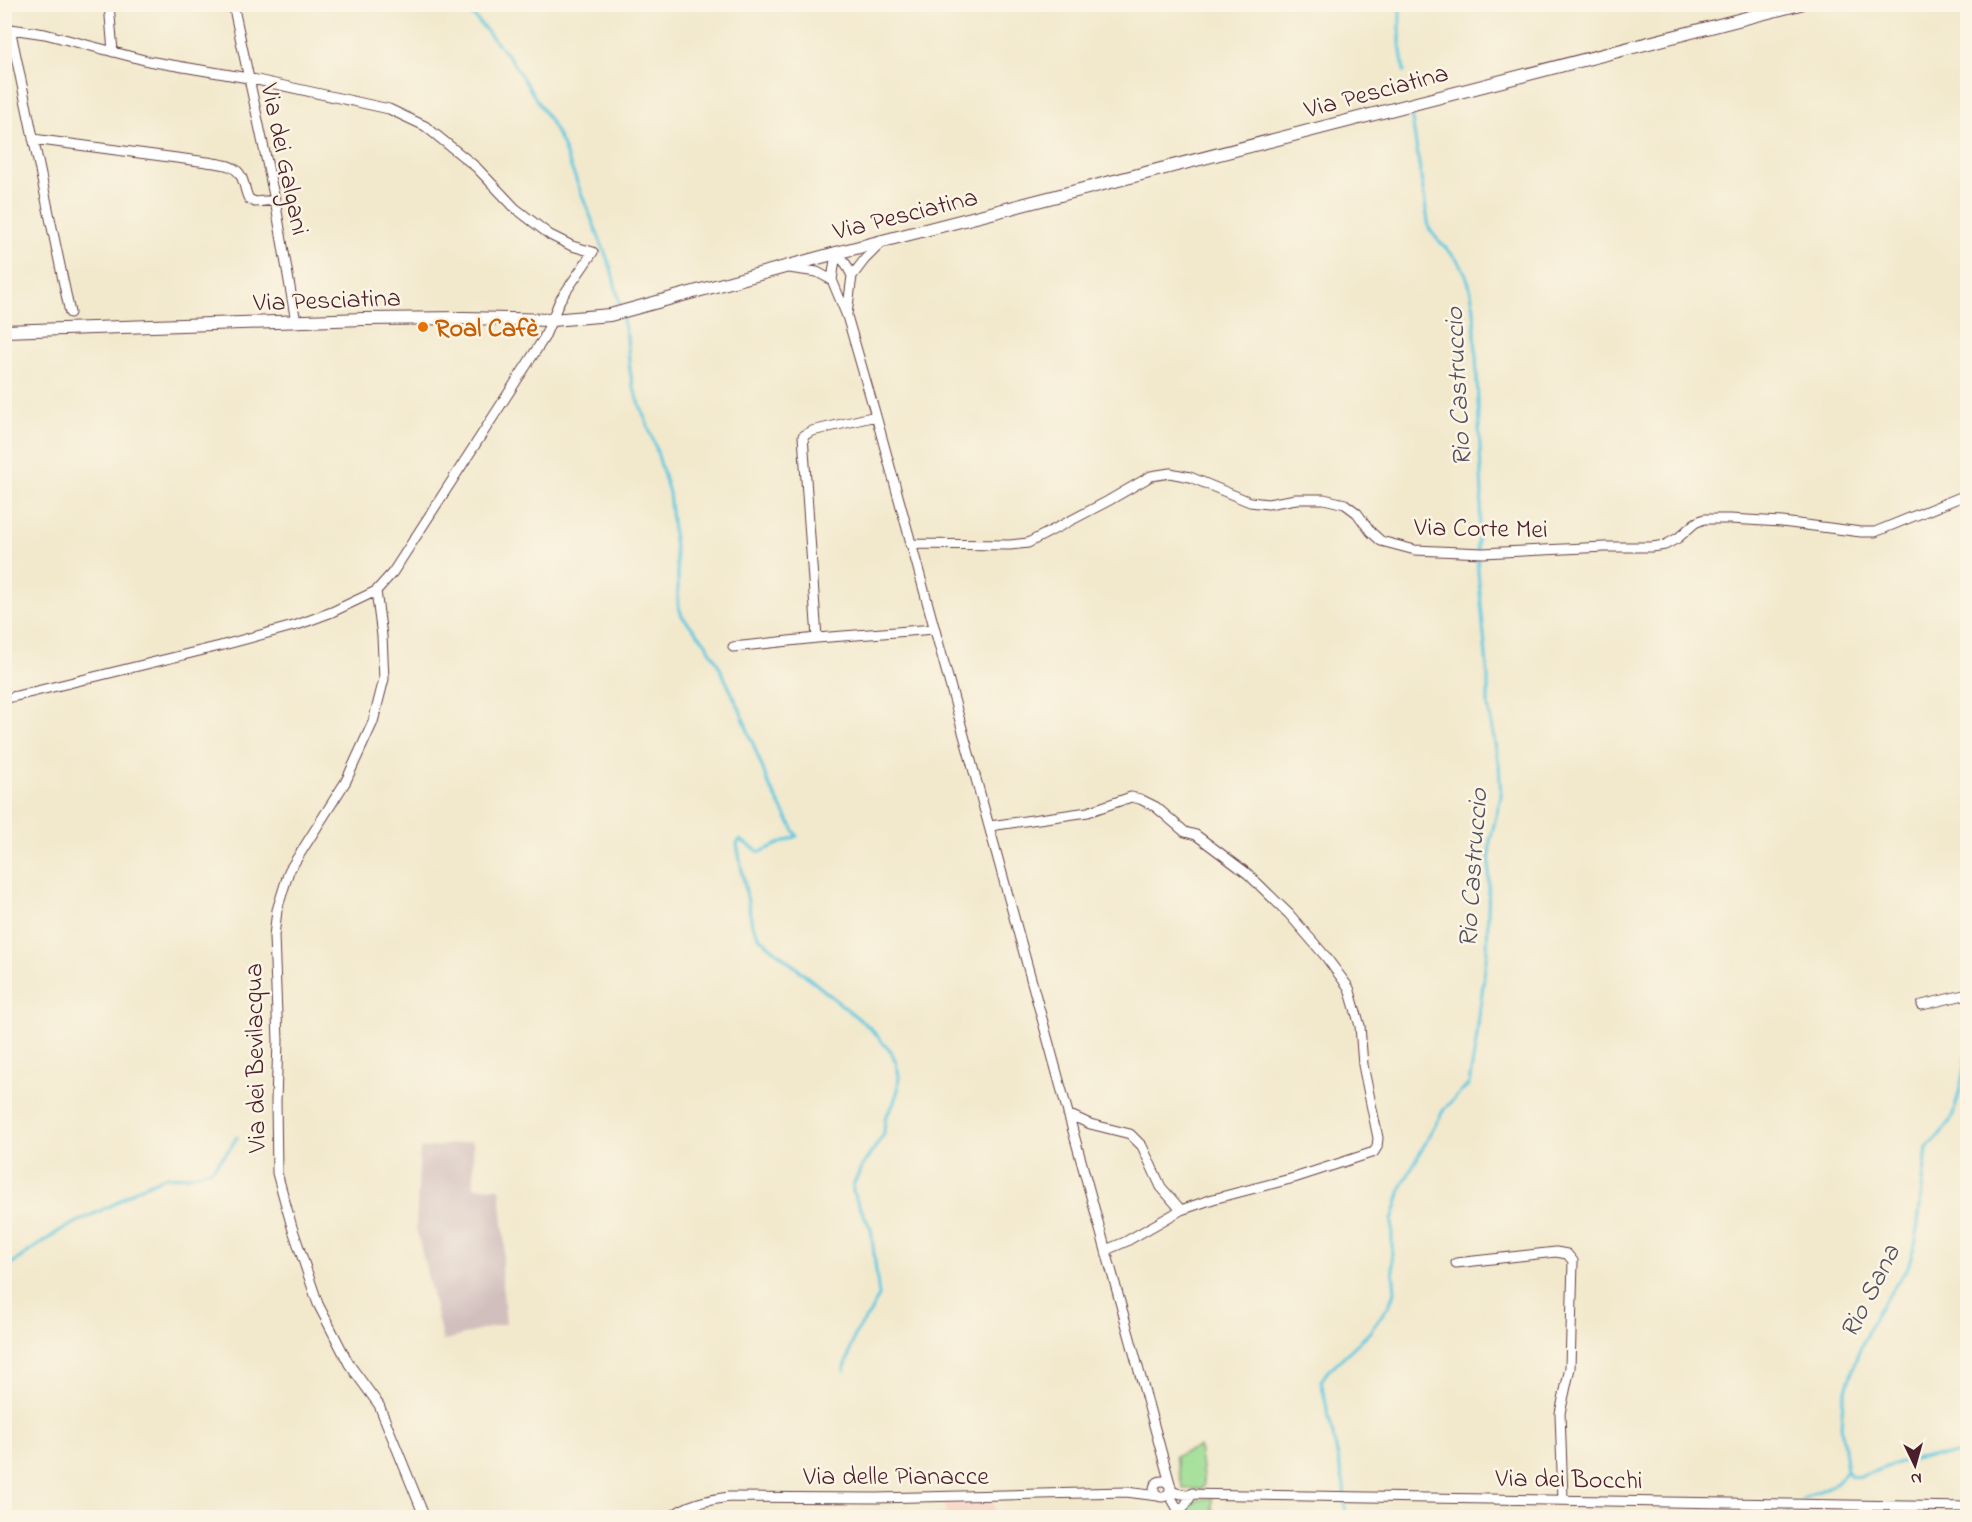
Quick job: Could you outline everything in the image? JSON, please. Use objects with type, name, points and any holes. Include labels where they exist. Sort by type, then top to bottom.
[{"type":"main road","name":"Via Pesciatina","points":[[4,331],[465,318],[552,320],[591,318],[1800,4]]},
{"type":"street","points":[[109,4],[113,52]]},
{"type":"street","name":"Via dei Galgani","points":[[233,4],[275,200],[296,322]]},
{"type":"street","points":[[4,699],[297,625],[332,612],[376,591],[407,551],[544,338],[560,300],[592,252],[549,235],[515,208],[476,167],[425,126],[389,109],[248,78],[148,61],[45,34],[7,28],[70,313]]},
{"type":"street","points":[[33,139],[231,167],[237,170],[241,177],[249,199],[255,202],[275,200]]},
{"type":"street","points":[[847,316],[852,276],[864,259],[882,242]]},
{"type":"street","points":[[836,253],[846,264],[852,276]]},
{"type":"street","points":[[836,253],[832,280],[847,316],[876,416],[990,826],[1162,1455],[1166,1493],[1179,1516],[1193,1493]]},
{"type":"street","points":[[786,267],[817,272],[832,280]]},
{"type":"street","points":[[817,638],[803,436],[812,431],[876,416]]},
{"type":"street","name":"Via Corte Mei","points":[[910,544],[1010,545],[1028,543],[1108,501],[1145,478],[1160,473],[1190,477],[1250,501],[1268,504],[1296,499],[1324,499],[1345,504],[1357,513],[1381,541],[1415,550],[1469,553],[1652,547],[1665,545],[1704,519],[1782,522],[1875,532],[1968,495]]},
{"type":"street","name":"Via dei Bevilacqua","points":[[376,591],[382,636],[384,679],[373,722],[346,781],[290,871],[277,910],[274,936],[278,1041],[277,1173],[292,1227],[318,1304],[350,1364],[379,1405],[425,1518]]},
{"type":"street","points":[[734,647],[935,629]]},
{"type":"street","points":[[990,826],[1088,812],[1131,797],[1156,807],[1185,832],[1196,835],[1248,874],[1288,914],[1326,957],[1349,988],[1360,1026],[1363,1065],[1378,1138],[1374,1152],[1294,1178],[1213,1199],[1181,1210],[1125,1242],[1106,1250]]},
{"type":"street","points":[[1922,1005],[1968,994]]},
{"type":"street","points":[[1068,1114],[1090,1124],[1130,1134],[1142,1146],[1161,1187],[1181,1210]]},
{"type":"street","points":[[1456,1263],[1557,1252],[1567,1254],[1573,1261],[1570,1368],[1560,1413],[1563,1499]]},
{"type":"street","points":[[1162,1455],[1154,1491],[1166,1493]]},
{"type":"street","points":[[1156,1484],[1166,1481],[1166,1493]]},
{"type":"street","name":"Via delle Pianacce","points":[[1126,1492],[1156,1484]]},
{"type":"street","name":"Via dei Bocchi","points":[[1166,1493],[1968,1507]]},
{"type":"street","name":"Via delle Pianacce","points":[[670,1518],[675,1513],[706,1500],[729,1497],[876,1498],[1166,1493]]},
{"type":"shaded area","points":[[473,1141],[474,1187],[500,1188],[505,1247],[501,1269],[506,1323],[443,1341],[416,1228],[420,1149]]},
{"type":"shaded area","points":[[994,1502],[995,1514],[1009,1514],[1010,1517],[876,1517],[945,1515],[945,1503]]},
{"type":"green space","points":[[1199,1447],[1204,1485],[1201,1489],[1183,1489],[1175,1456]]},
{"type":"green space","points":[[1212,1498],[1212,1510],[1214,1510],[1215,1517],[1189,1517],[1190,1504],[1201,1499]]},
{"type":"waterway","points":[[468,4],[471,13],[510,58],[561,142],[611,268],[621,309]]},
{"type":"waterway","name":"Rio Castruccio","points":[[1400,4],[1400,44],[1404,71]]},
{"type":"waterway","name":"Rio Castruccio","points":[[1346,1518],[1344,1486],[1321,1381],[1328,1371],[1369,1333],[1389,1305],[1395,1292],[1392,1221],[1402,1186],[1444,1109],[1469,1084],[1487,951],[1490,841],[1501,796],[1499,765],[1488,706],[1488,678],[1478,571],[1477,544],[1482,495],[1474,309],[1466,274],[1429,228],[1411,113]]},
{"type":"waterway","points":[[622,316],[633,386],[655,445],[669,493],[678,577],[678,604],[682,616],[705,642],[716,660],[740,710],[769,785],[797,836],[760,852],[740,840],[737,844],[752,924],[760,938],[870,1028],[891,1052],[899,1076],[898,1090],[885,1118],[884,1134],[863,1165],[853,1185],[853,1193],[871,1229],[879,1296],[855,1334],[844,1371]]},
{"type":"waterway","name":"Rio Sana","points":[[1968,1047],[1952,1116],[1947,1126],[1927,1148],[1916,1240],[1908,1267],[1877,1312],[1858,1353],[1843,1399],[1841,1426],[1847,1471],[1851,1476],[1859,1477],[1897,1463],[1922,1457],[1968,1454]]},
{"type":"waterway","points":[[4,1269],[59,1231],[116,1203],[137,1189],[165,1177],[189,1176],[212,1169],[237,1137]]},
{"type":"waterway","points":[[1802,1499],[1837,1483],[1847,1471]]},
{"type":"waterway","points":[[1782,1518],[1790,1510]]},
{"type":"place","name":"Roal Cafè","points":[[423,327]]}]
